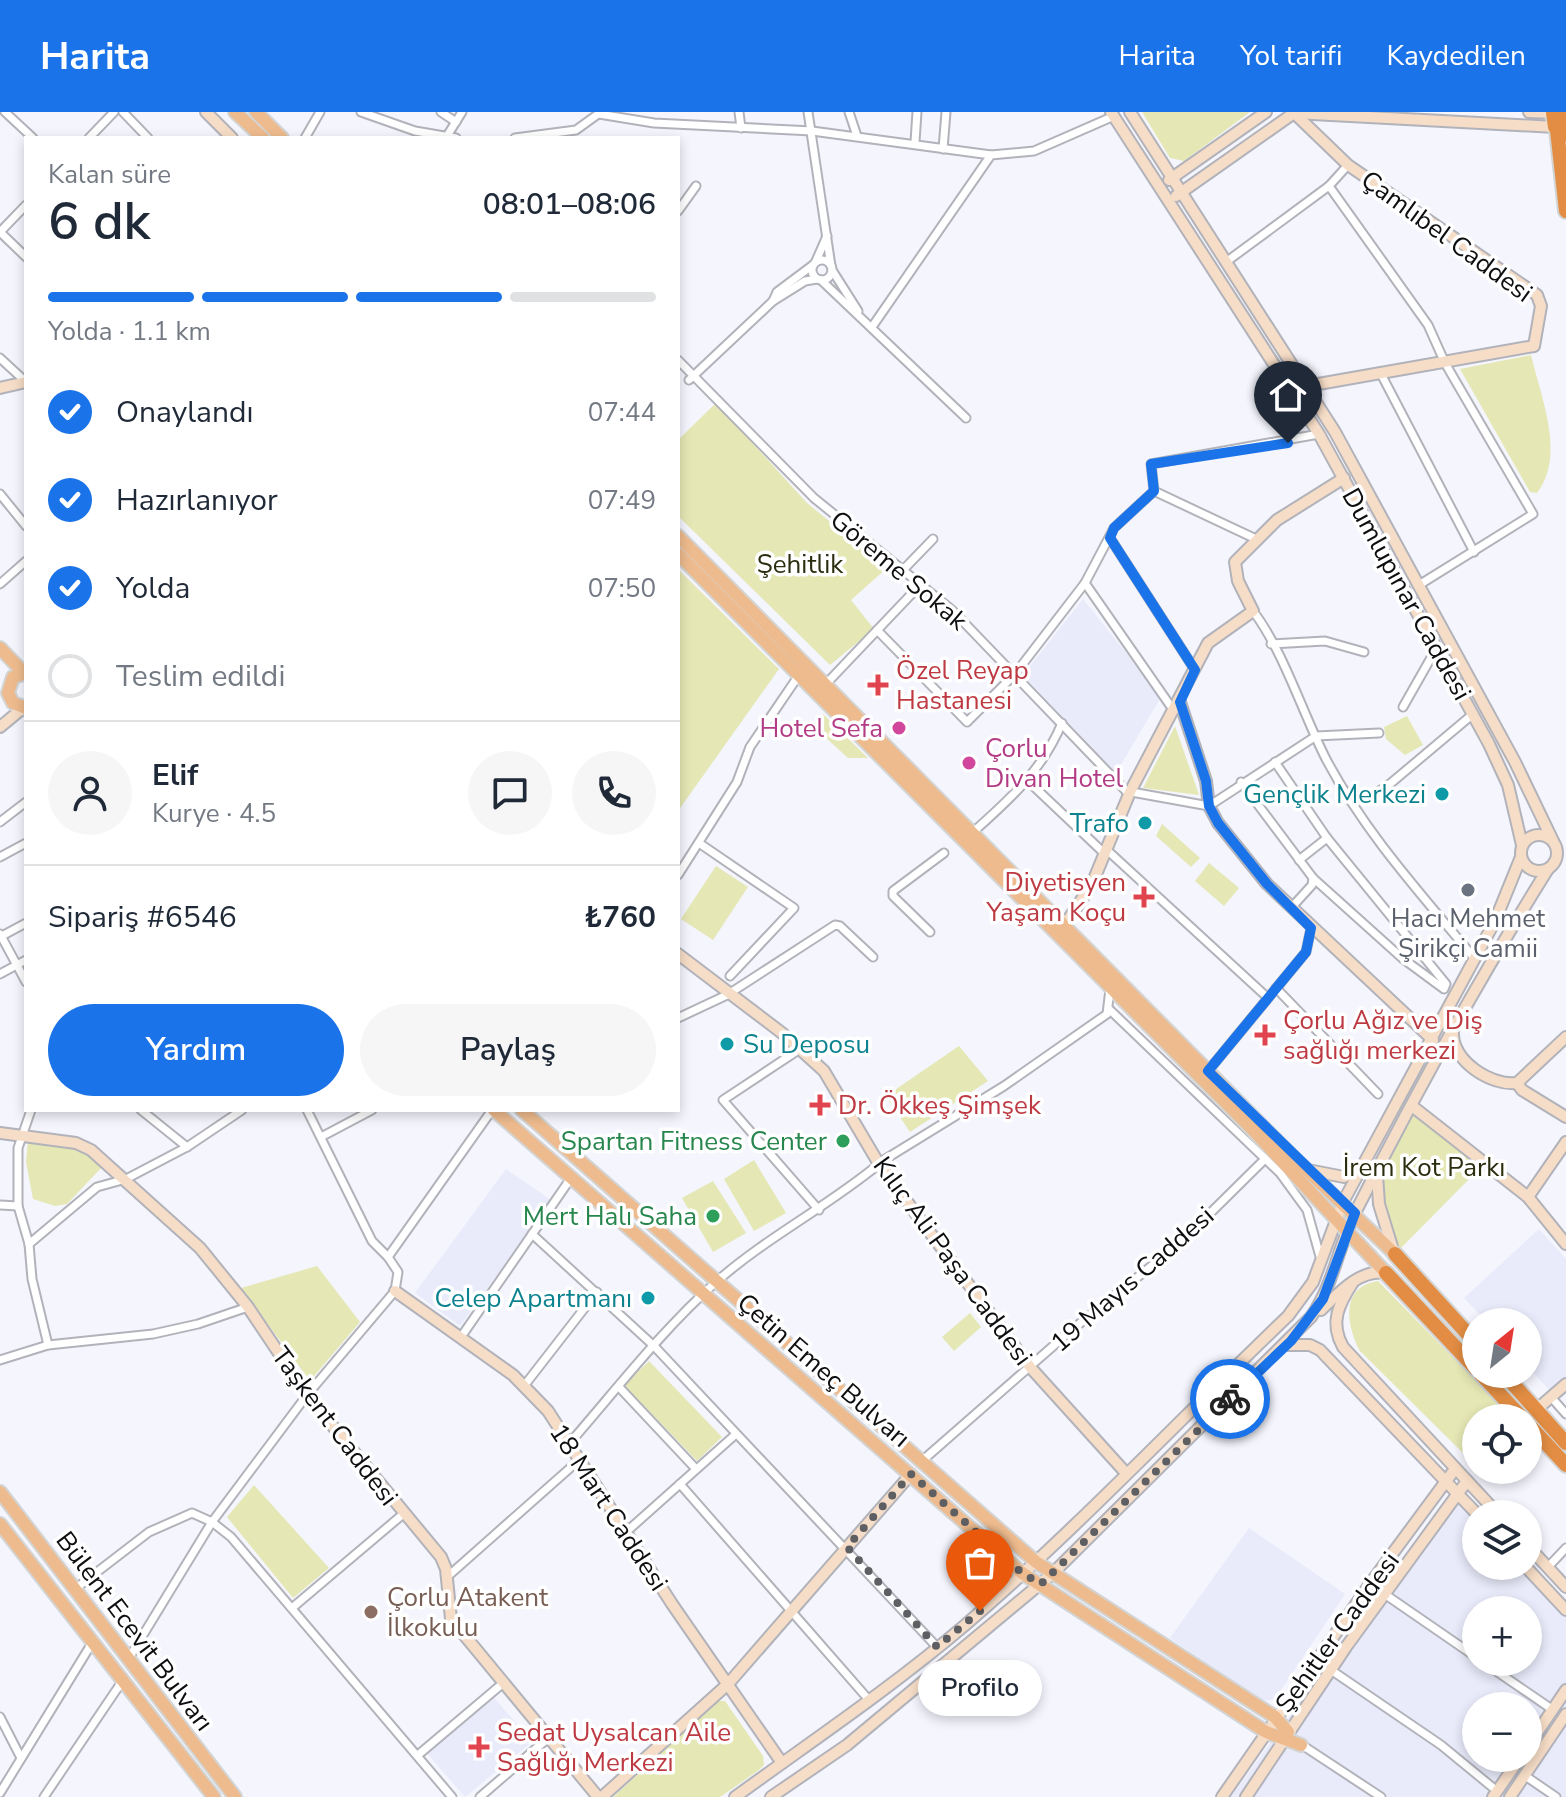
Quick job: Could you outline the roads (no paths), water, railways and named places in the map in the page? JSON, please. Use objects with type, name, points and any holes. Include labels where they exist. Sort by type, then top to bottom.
[{"type":"highway","points":[[1560,128],[1566,211]]},
{"type":"highway","points":[[1395,1254],[1462,1328]]},
{"type":"highway","points":[[1386,1273],[1462,1354]]},
{"type":"highway","points":[[1498,1388],[1517,1404]]},
{"type":"highway","points":[[1542,1424],[1566,1443]]},
{"type":"highway","points":[[1542,1439],[1566,1465]]},
{"type":"main road","points":[[236,112],[261,136]]},
{"type":"main road","points":[[256,112],[280,136]]},
{"type":"main road","points":[[680,538],[1208,1071],[1395,1254]]},
{"type":"main road","points":[[680,556],[1252,1129],[1386,1273]]},
{"type":"main road","points":[[0,648],[24,672]]},
{"type":"main road","points":[[24,673],[13,677],[4,690],[13,703],[24,708]]},
{"type":"main road","name":"Çetin Emeç Bulvarı","points":[[495,1112],[1022,1573],[1266,1732],[1286,1735]]},
{"type":"main road","name":"Çetin Emeç Bulvarı","points":[[524,1112],[1036,1562],[1275,1717],[1286,1735],[1301,1745]]},
{"type":"main road","name":"Bülent Ecevit Bulvarı","points":[[0,1492],[235,1797]]},
{"type":"main road","name":"Bülent Ecevit Bulvarı","points":[[0,1524],[214,1797]]},
{"type":"street","points":[[5,112],[31,136]]},
{"type":"street","points":[[91,136],[114,112]]},
{"type":"street","points":[[123,112],[146,136]]},
{"type":"street","points":[[206,112],[230,136]]},
{"type":"street","points":[[221,127],[236,112]]},
{"type":"street","points":[[306,136],[320,112]]},
{"type":"street","points":[[361,112],[415,131],[445,136]]},
{"type":"street","points":[[441,112],[456,122]]},
{"type":"street","points":[[451,136],[462,112]]},
{"type":"street","points":[[677,112],[678,124]]},
{"type":"street","points":[[739,112],[741,128]]},
{"type":"street","points":[[692,378],[773,301],[805,281],[830,276],[827,233],[808,112]]},
{"type":"street","points":[[849,112],[857,136]]},
{"type":"street","points":[[915,142],[917,112]]},
{"type":"street","points":[[943,149],[946,112]]},
{"type":"street","name":"Dumlupınar Caddesi","points":[[1130,112],[1307,386],[1419,585],[1558,844]]},
{"type":"street","points":[[1161,185],[1266,112]]},
{"type":"street","points":[[1171,200],[1293,112],[1560,128]]},
{"type":"street","name":"Çamlıbel Caddesi","points":[[1293,112],[1348,165],[1537,295],[1541,306],[1534,346],[1307,386]]},
{"type":"street","points":[[1529,112],[1560,128]]},
{"type":"street","points":[[530,136],[576,130],[600,113],[678,124],[812,131],[915,142],[991,155],[1034,151],[1113,114]]},
{"type":"street","name":"Dumlupınar Caddesi","points":[[1113,114],[1171,200],[1344,478],[1473,714],[1508,785],[1522,845]]},
{"type":"street","points":[[581,136],[588,124]]},
{"type":"street","points":[[1536,127],[1552,137],[1560,128]]},
{"type":"street","points":[[415,131],[420,136]]},
{"type":"street","points":[[872,327],[991,155]]},
{"type":"street","points":[[1226,262],[1329,186],[1348,165]]},
{"type":"street","points":[[680,208],[696,186]]},
{"type":"street","points":[[1329,186],[1428,325],[1445,363],[1533,514],[1419,585]]},
{"type":"street","points":[[24,207],[0,232],[24,255]]},
{"type":"street","points":[[827,233],[813,274],[859,313],[966,418]]},
{"type":"street","points":[[773,301],[777,292],[824,260],[859,313]]},
{"type":"street","points":[[0,358],[24,380]]},
{"type":"street","name":"Göreme Sokak","points":[[680,363],[814,498],[921,584],[1015,674],[1130,792]]},
{"type":"street","points":[[1380,372],[1474,552]]},
{"type":"street","points":[[0,388],[24,382]]},
{"type":"street","points":[[1154,491],[1151,464],[1319,434]]},
{"type":"street","points":[[1344,478],[1277,520],[1256,539],[1235,562],[1238,581],[1349,799],[1381,847],[1475,959]]},
{"type":"street","points":[[877,630],[967,722],[1015,674],[1085,583],[1114,528],[1154,491]]},
{"type":"street","points":[[1154,491],[1256,539]]},
{"type":"street","points":[[0,494],[24,524]]},
{"type":"street","points":[[1110,538],[1195,670]]},
{"type":"street","points":[[903,570],[933,539]]},
{"type":"street","points":[[0,584],[24,563]]},
{"type":"street","points":[[1085,583],[1177,706],[1206,781],[1209,806],[1267,884],[1433,1040]]},
{"type":"street","points":[[825,685],[921,584]]},
{"type":"street","points":[[1064,926],[1092,884],[1130,792],[1208,643],[1253,611]]},
{"type":"street","points":[[1271,644],[1325,641],[1364,652]]},
{"type":"street","points":[[1403,707],[1432,656],[1440,654]]},
{"type":"street","points":[[680,872],[737,782],[750,747],[799,675]]},
{"type":"street","points":[[0,727],[24,708]]},
{"type":"street","points":[[1349,799],[1378,792],[1473,714]]},
{"type":"street","points":[[972,833],[1028,781],[1052,746],[1062,723]]},
{"type":"street","points":[[1130,792],[1209,806],[1241,782],[1316,736],[1379,733]]},
{"type":"street","points":[[1241,782],[1313,878],[1402,958],[1444,989],[1446,984],[1327,838],[1275,762]]},
{"type":"street","points":[[1028,781],[1268,998]]},
{"type":"street","points":[[0,822],[24,805]]},
{"type":"street","points":[[735,1797],[937,1647],[1036,1562],[1288,1316],[1321,1265],[1343,1202],[1495,921],[1521,857],[1522,845],[1537,834],[1558,844],[1557,858],[1454,1030],[1355,1213],[1323,1299],[1288,1343]]},
{"type":"street","points":[[1299,860],[1327,838]]},
{"type":"street","points":[[699,843],[794,908],[730,976]]},
{"type":"street","points":[[0,857],[24,844]]},
{"type":"street","points":[[930,932],[893,896],[893,891],[944,853]]},
{"type":"street","points":[[1521,857],[1532,870],[1566,865]]},
{"type":"street","points":[[1291,908],[1312,885],[1313,878]]},
{"type":"street","points":[[24,924],[0,936],[24,979]]},
{"type":"street","points":[[680,1017],[727,995],[835,925],[873,957]]},
{"type":"street","points":[[1208,1071],[1306,952],[1311,928]]},
{"type":"street","name":"Kılıç Ali Paşa Caddesi","points":[[680,956],[824,1071],[879,1163],[1030,1367],[1125,1472]]},
{"type":"street","points":[[0,974],[24,961]]},
{"type":"street","points":[[1276,988],[1378,1094]]},
{"type":"street","points":[[1110,989],[1110,1010],[1265,1159],[1307,1210],[1315,1228],[1321,1265]]},
{"type":"street","points":[[568,1445],[654,1346],[717,1281],[819,1210],[879,1163],[1004,1086],[1110,1010]]},
{"type":"street","points":[[1454,1030],[1453,1043],[1461,1059]]},
{"type":"street","points":[[1517,1083],[1566,1037]]},
{"type":"street","points":[[800,1049],[723,1100],[819,1210]]},
{"type":"street","points":[[1439,1057],[1448,1055],[1461,1059],[1495,1079],[1517,1083],[1522,1090],[1566,1117]]},
{"type":"street","points":[[1412,1106],[1528,1197],[1566,1244]]},
{"type":"street","points":[[31,1112],[25,1136],[18,1148],[18,1206],[29,1244],[32,1279],[48,1345]]},
{"type":"street","points":[[143,1112],[187,1147]]},
{"type":"street","points":[[29,1244],[97,1187],[126,1179],[187,1147],[239,1112]]},
{"type":"street","points":[[129,1658],[212,1522],[307,1395],[395,1291],[398,1272],[372,1241],[308,1112]]},
{"type":"street","points":[[321,1137],[367,1112]]},
{"type":"street","points":[[388,1257],[492,1112]]},
{"type":"street","name":"Taşkent Caddesi","points":[[0,1133],[76,1143],[91,1150],[200,1248],[248,1307],[307,1395],[402,1515],[441,1557],[447,1577],[451,1619],[547,1739],[600,1797]]},
{"type":"street","points":[[1528,1197],[1566,1142]]},
{"type":"street","name":"19 Mayıs Caddesi","points":[[923,1460],[1180,1243],[1265,1159]]},
{"type":"street","points":[[1308,1170],[1344,1177],[1363,1166]]},
{"type":"street","points":[[1377,1171],[1379,1204],[1395,1254]]},
{"type":"street","points":[[461,1337],[571,1178]]},
{"type":"street","points":[[0,1205],[18,1206]]},
{"type":"street","points":[[532,1234],[654,1346],[847,1547],[937,1647]]},
{"type":"street","points":[[771,1797],[847,1745],[1041,1584],[1353,1282],[1375,1271],[1386,1273]]},
{"type":"street","points":[[1353,1282],[1338,1306],[1335,1318],[1343,1347],[1462,1476]]},
{"type":"street","name":"18 Mart Caddesi","points":[[395,1291],[524,1386],[548,1411],[625,1533],[782,1763]]},
{"type":"street","points":[[524,1386],[597,1292]]},
{"type":"street","points":[[0,1360],[48,1345],[153,1334],[198,1324],[248,1307]]},
{"type":"street","points":[[1288,1343],[1320,1350],[1464,1500]]},
{"type":"street","points":[[1542,1404],[1566,1384]]},
{"type":"street","points":[[619,1387],[696,1469]]},
{"type":"street","points":[[1551,1397],[1566,1414]]},
{"type":"street","points":[[625,1533],[736,1434]]},
{"type":"street","points":[[447,1577],[578,1461]]},
{"type":"street","name":"Şehitler Caddesi","points":[[1222,1797],[1275,1717],[1455,1469]]},
{"type":"street","points":[[600,1797],[728,1684],[911,1474]]},
{"type":"street","points":[[680,1484],[869,1700]]},
{"type":"street","name":"Şehitler Caddesi","points":[[1246,1797],[1331,1670],[1464,1484]]},
{"type":"street","points":[[1470,1484],[1485,1500]]},
{"type":"street","points":[[75,1589],[159,1527],[192,1513],[212,1522],[231,1537],[452,1797]]},
{"type":"street","points":[[292,1608],[402,1515]]},
{"type":"street","points":[[1548,1567],[1566,1548]]},
{"type":"street","points":[[1542,1561],[1566,1587]]},
{"type":"street","points":[[1538,1580],[1566,1610]]},
{"type":"street","points":[[1386,1595],[1462,1647]]},
{"type":"street","points":[[0,1793],[92,1643]]},
{"type":"street","points":[[1331,1670],[1441,1745],[1495,1794],[1510,1772]]},
{"type":"street","points":[[1503,1676],[1553,1710]]},
{"type":"street","points":[[44,1797],[123,1680]]},
{"type":"street","points":[[418,1755],[502,1684]]},
{"type":"street","points":[[1542,1726],[1566,1690]]},
{"type":"street","points":[[1510,1797],[1566,1715]]},
{"type":"street","points":[[0,1717],[21,1758]]},
{"type":"street","points":[[480,1797],[547,1739]]},
{"type":"street","points":[[1301,1745],[1381,1797]]},
{"type":"street","points":[[1524,1775],[1556,1797]]},
{"type":"place","name":"Özel Reyap Hastanesi","points":[[878,685]]},
{"type":"place","name":"Hotel Sefa","points":[[899,728]]},
{"type":"place","name":"Çorlu Divan Hotel","points":[[969,763]]},
{"type":"place","name":"Gençlik Merkezi","points":[[1442,794]]},
{"type":"place","name":"Trafo","points":[[1145,823]]},
{"type":"place","name":"Hacı Mehmet Şirikçi Camii","points":[[1468,890]]},
{"type":"place","name":"Diyetisyen Yaşam Koçu","points":[[1144,897]]},
{"type":"place","name":"Çorlu Ağız ve Diş sağlığı merkezi","points":[[1265,1035]]},
{"type":"place","name":"Su Deposu","points":[[727,1044]]},
{"type":"place","name":"Dr. Ökkeş Şimşek","points":[[820,1105]]},
{"type":"place","name":"Spartan Fitness Center","points":[[843,1141]]},
{"type":"place","name":"Mert Halı Saha","points":[[713,1216]]},
{"type":"place","name":"Celep Apartmanı","points":[[648,1298]]},
{"type":"place","name":"Profilo","points":[[980,1611]]},
{"type":"place","name":"Çorlu Atakent İlkokulu","points":[[371,1612]]},
{"type":"place","name":"Sedat Uysalcan Aile Sağlığı Merkezi","points":[[479,1747]]},
{"type":"park label","name":"Şehitlik","points":[[800,564]]},
{"type":"park label","name":"İrem Kot Parkı","points":[[1424,1167]]}]
